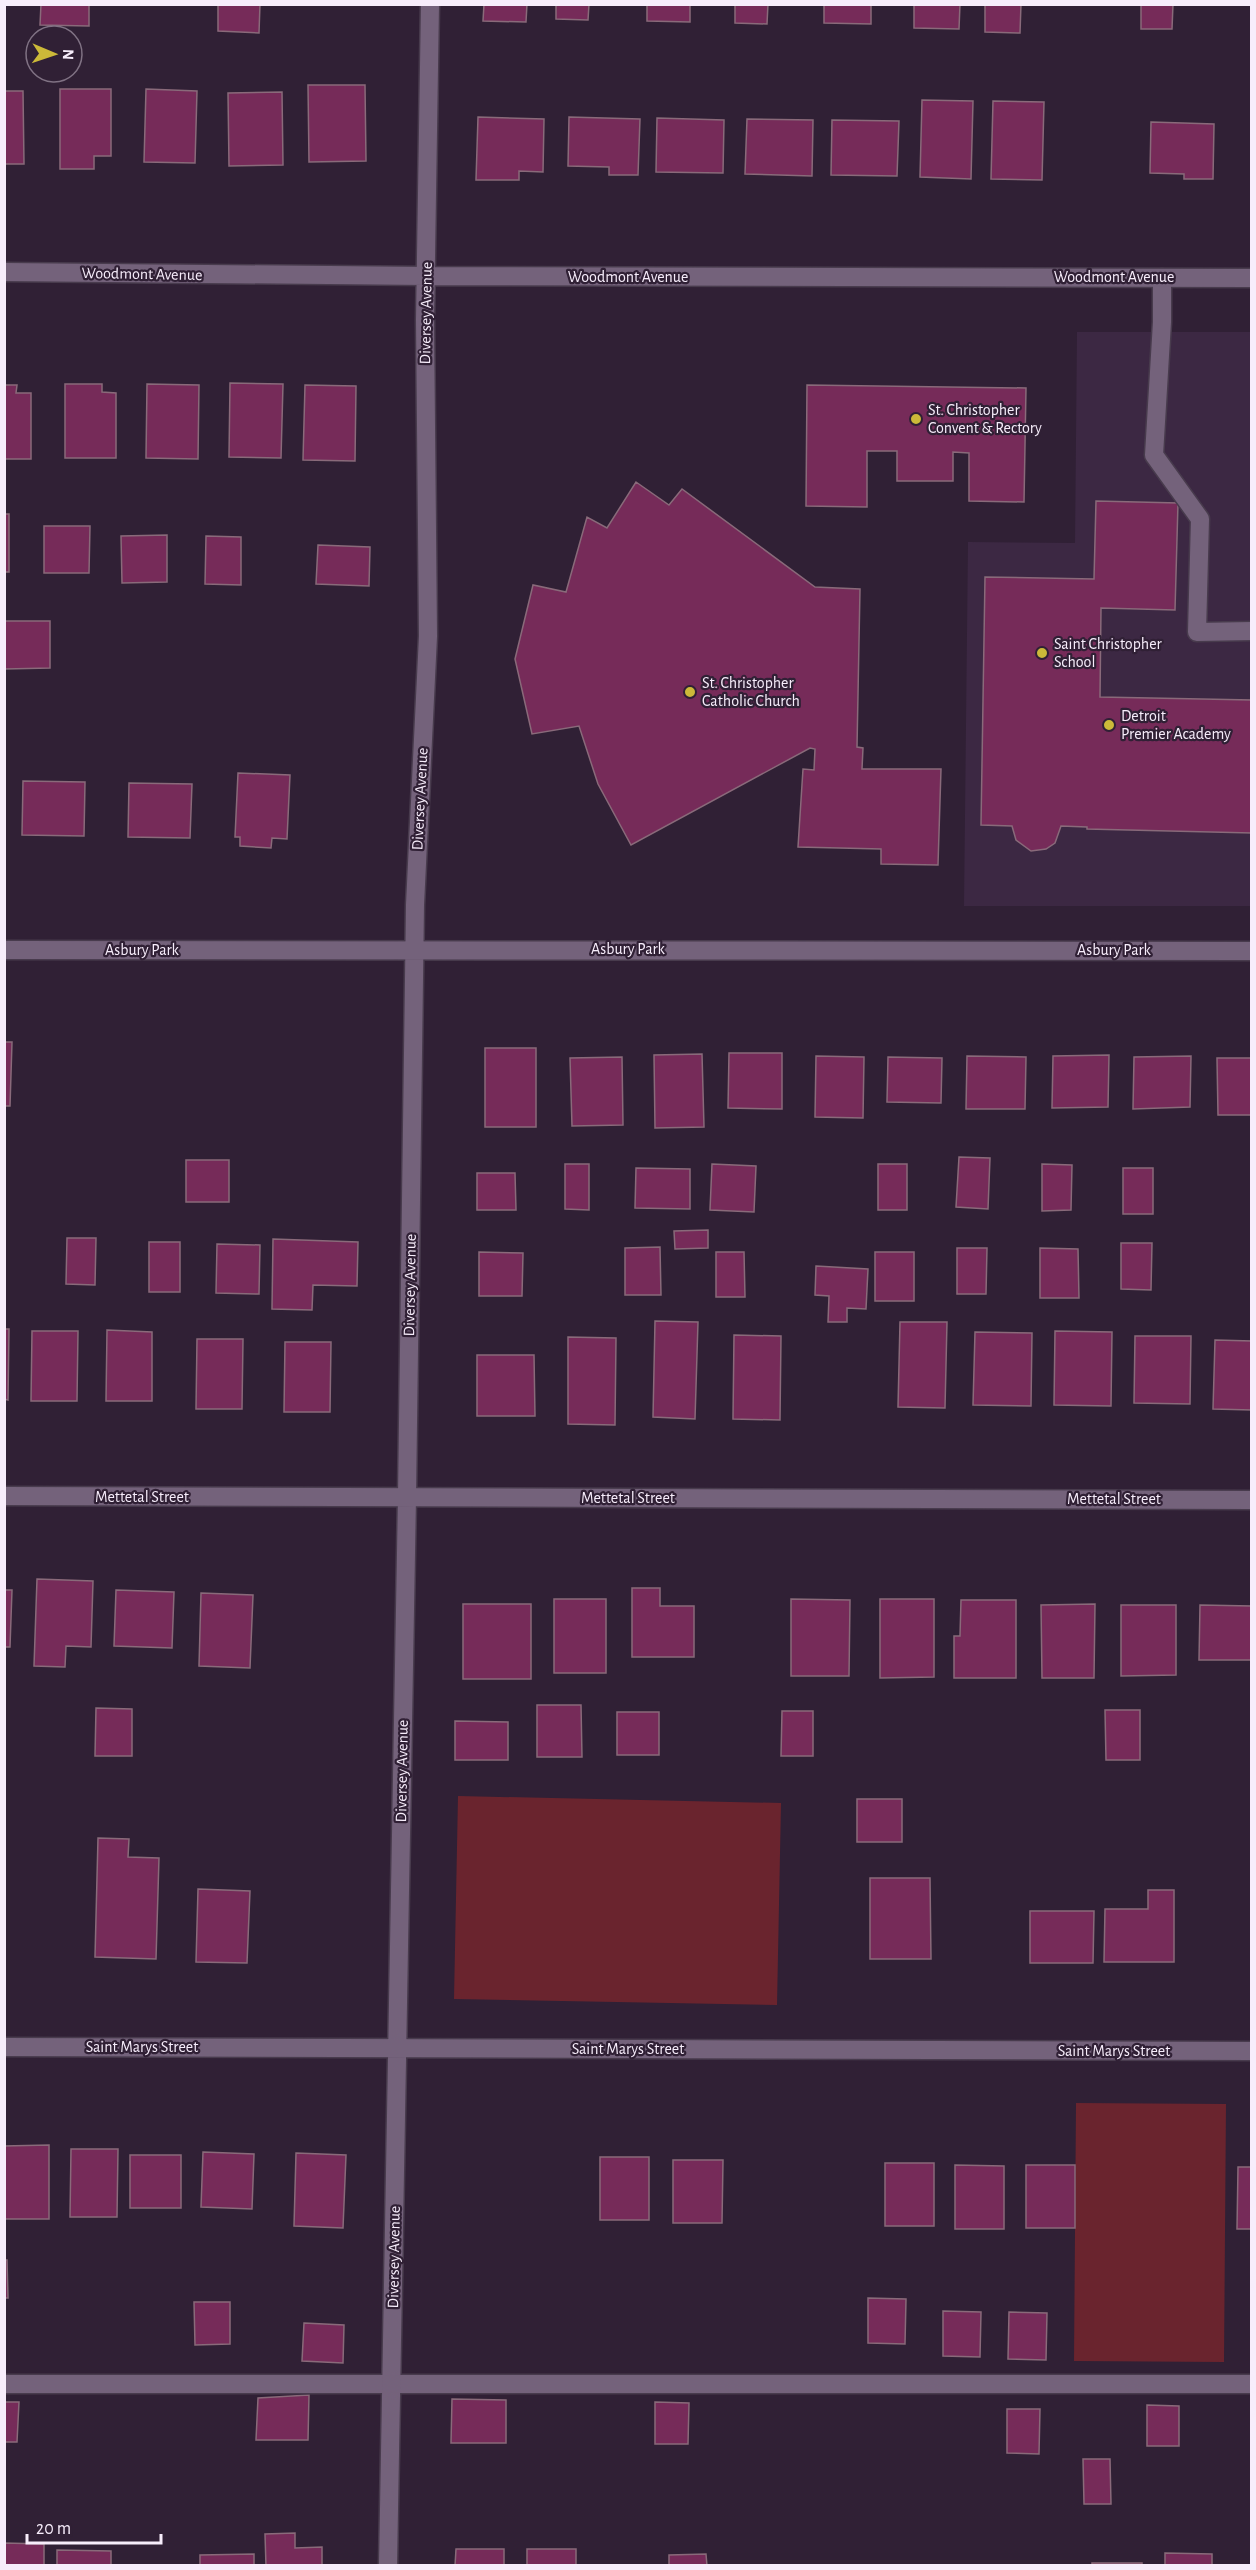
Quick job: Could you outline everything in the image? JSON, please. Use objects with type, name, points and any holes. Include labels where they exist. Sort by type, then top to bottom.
[{"type":"street","name":"Diversey Avenue","points":[[388,2565],[407,1497],[414,949],[428,636],[427,276],[430,4]]},
{"type":"street","name":"Woodmont Avenue","points":[[4,272],[427,276],[1251,278]]},
{"type":"street","points":[[1162,278],[1162,321],[1154,455],[1200,519],[1197,632],[1251,630]]},
{"type":"street","name":"Asbury Park","points":[[4,950],[1251,951]]},
{"type":"street","name":"Mettetal Street","points":[[4,1496],[1251,1500]]},
{"type":"street","name":"Saint Marys Street","points":[[4,2047],[1251,2051]]},
{"type":"street","points":[[4,2384],[1251,2384]]},
{"type":"shaded area","name":"Detroit Premier Academy","points":[[1077,332],[1251,332],[1251,906],[964,906],[968,542],[1075,543]]},
{"type":"shaded area","points":[[458,1796],[781,1803],[777,2005],[454,1999]]},
{"type":"shaded area","points":[[1076,2103],[1226,2104],[1224,2362],[1074,2361]]},
{"type":"building","points":[[41,4],[89,4],[89,26],[40,24]]},
{"type":"building","points":[[218,4],[260,4],[259,33],[218,31]]},
{"type":"building","points":[[484,4],[527,4],[526,22],[483,21]]},
{"type":"building","points":[[556,4],[589,4],[588,20],[556,19]]},
{"type":"building","points":[[647,4],[690,4],[690,22],[647,21]]},
{"type":"building","points":[[735,4],[768,4],[767,24],[735,23]]},
{"type":"building","points":[[824,4],[871,4],[871,24],[824,23]]},
{"type":"building","points":[[914,4],[960,4],[959,29],[914,28]]},
{"type":"building","points":[[985,4],[1021,4],[1020,33],[985,32]]},
{"type":"building","points":[[1141,4],[1173,4],[1172,29],[1141,29]]},
{"type":"building","points":[[308,85],[365,85],[366,161],[309,162]]},
{"type":"building","points":[[60,89],[111,89],[111,156],[94,156],[94,169],[60,169]]},
{"type":"building","points":[[146,89],[197,91],[195,163],[144,162]]},
{"type":"building","points":[[4,91],[23,91],[24,164],[4,164]]},
{"type":"building","points":[[282,92],[283,165],[229,166],[228,93]]},
{"type":"building","points":[[922,100],[973,101],[971,179],[920,177]]},
{"type":"building","points":[[993,101],[1044,102],[1042,180],[991,179]]},
{"type":"building","points":[[478,117],[544,119],[543,172],[519,171],[519,180],[476,180]]},
{"type":"building","points":[[569,117],[640,119],[638,175],[609,175],[609,167],[568,166]]},
{"type":"building","points":[[657,118],[724,120],[723,173],[656,172]]},
{"type":"building","points":[[747,119],[813,120],[812,176],[745,174]]},
{"type":"building","points":[[832,120],[899,121],[897,176],[831,175]]},
{"type":"building","points":[[1151,122],[1214,124],[1213,179],[1184,179],[1184,174],[1150,173]]},
{"type":"building","points":[[230,383],[283,384],[281,458],[229,457]]},
{"type":"building","points":[[65,384],[102,384],[102,392],[116,393],[116,458],[65,458]]},
{"type":"building","points":[[147,384],[199,385],[198,459],[146,458]]},
{"type":"building","points":[[4,385],[17,385],[16,393],[31,393],[31,459],[4,459]]},
{"type":"building","points":[[305,385],[356,386],[355,461],[303,460]]},
{"type":"building","name":"St. Christopher Convent & Rectory","points":[[807,385],[1026,388],[1024,502],[969,501],[969,453],[953,452],[953,481],[897,481],[897,451],[867,451],[867,507],[806,506]]},
{"type":"building","name":"St. Christopher Catholic Church","points":[[636,482],[669,505],[682,489],[815,587],[860,589],[857,747],[863,748],[862,769],[941,769],[938,865],[881,864],[881,849],[798,847],[803,769],[814,770],[815,749],[810,748],[631,845],[598,784],[579,726],[532,734],[515,659],[533,585],[566,592],[587,517],[607,528]]},
{"type":"building","name":"Saint Christopher School","points":[[1096,501],[1178,503],[1175,610],[1101,608],[1100,697],[1252,700],[1252,833],[1087,829],[1087,827],[1061,826],[1055,843],[1046,849],[1031,851],[1016,840],[1012,826],[981,825],[985,577],[1094,579]]},
{"type":"building","points":[[4,514],[9,514],[9,572],[4,572]]},
{"type":"building","points":[[44,526],[90,526],[89,573],[44,573]]},
{"type":"building","points":[[167,535],[167,582],[122,583],[121,536]]},
{"type":"building","points":[[206,536],[241,537],[241,585],[205,584]]},
{"type":"building","points":[[318,545],[370,547],[369,586],[316,584]]},
{"type":"building","points":[[4,621],[50,621],[50,668],[5,669]]},
{"type":"building","points":[[238,773],[290,775],[287,839],[272,838],[271,848],[240,846],[240,837],[235,837]]},
{"type":"building","points":[[23,781],[85,782],[84,836],[22,835]]},
{"type":"building","points":[[129,783],[192,784],[190,838],[128,837]]},
{"type":"building","points":[[4,1042],[12,1042],[10,1106],[4,1106]]},
{"type":"building","points":[[485,1048],[536,1048],[536,1127],[485,1127]]},
{"type":"building","points":[[729,1053],[782,1053],[782,1109],[728,1108]]},
{"type":"building","points":[[702,1054],[704,1127],[655,1128],[654,1055]]},
{"type":"building","points":[[1109,1055],[1108,1107],[1052,1108],[1053,1056]]},
{"type":"building","points":[[816,1056],[864,1057],[863,1118],[815,1117]]},
{"type":"building","points":[[967,1056],[1026,1057],[1025,1109],[966,1109]]},
{"type":"building","points":[[1191,1056],[1190,1107],[1133,1109],[1134,1057]]},
{"type":"building","points":[[622,1057],[623,1125],[572,1126],[570,1058]]},
{"type":"building","points":[[888,1057],[942,1058],[941,1103],[887,1102]]},
{"type":"building","points":[[1217,1058],[1252,1058],[1252,1115],[1218,1115]]},
{"type":"building","points":[[959,1157],[990,1158],[988,1209],[956,1207]]},
{"type":"building","points":[[186,1160],[229,1160],[229,1202],[186,1202]]},
{"type":"building","points":[[565,1164],[589,1164],[589,1210],[565,1209]]},
{"type":"building","points":[[712,1164],[756,1166],[754,1212],[710,1210]]},
{"type":"building","points":[[878,1164],[907,1164],[907,1210],[878,1210]]},
{"type":"building","points":[[1042,1164],[1072,1165],[1071,1210],[1042,1211]]},
{"type":"building","points":[[636,1168],[690,1169],[690,1209],[635,1208]]},
{"type":"building","points":[[1123,1168],[1153,1168],[1153,1214],[1123,1214]]},
{"type":"building","points":[[477,1173],[515,1173],[516,1210],[477,1210]]},
{"type":"building","points":[[708,1230],[708,1248],[675,1249],[674,1231]]},
{"type":"building","points":[[67,1238],[96,1238],[95,1285],[66,1284]]},
{"type":"building","points":[[273,1239],[358,1242],[357,1286],[313,1285],[312,1310],[272,1309]]},
{"type":"building","points":[[149,1242],[180,1242],[180,1292],[149,1292]]},
{"type":"building","points":[[1121,1243],[1152,1243],[1151,1290],[1121,1289]]},
{"type":"building","points":[[217,1244],[260,1245],[259,1294],[216,1293]]},
{"type":"building","points":[[660,1247],[661,1295],[625,1295],[625,1248]]},
{"type":"building","points":[[957,1248],[987,1248],[986,1294],[957,1294]]},
{"type":"building","points":[[1040,1248],[1078,1249],[1079,1298],[1040,1298]]},
{"type":"building","points":[[479,1252],[523,1253],[522,1296],[479,1296]]},
{"type":"building","points":[[716,1252],[744,1252],[745,1297],[716,1297]]},
{"type":"building","points":[[875,1252],[914,1252],[914,1301],[875,1301]]},
{"type":"building","points":[[816,1266],[868,1269],[866,1309],[847,1308],[847,1322],[828,1322],[829,1296],[815,1295]]},
{"type":"building","points":[[655,1321],[698,1322],[695,1419],[653,1417]]},
{"type":"building","points":[[900,1322],[947,1322],[945,1408],[898,1407]]},
{"type":"building","points":[[4,1329],[9,1329],[8,1400],[4,1399]]},
{"type":"building","points":[[107,1330],[152,1332],[152,1401],[106,1401]]},
{"type":"building","points":[[32,1331],[78,1331],[77,1401],[31,1401]]},
{"type":"building","points":[[1055,1331],[1112,1332],[1111,1406],[1054,1405]]},
{"type":"building","points":[[975,1332],[1032,1333],[1031,1406],[973,1405]]},
{"type":"building","points":[[734,1335],[781,1336],[780,1420],[733,1419]]},
{"type":"building","points":[[1135,1336],[1191,1336],[1190,1404],[1134,1403]]},
{"type":"building","points":[[568,1337],[616,1338],[615,1425],[568,1424]]},
{"type":"building","points":[[197,1339],[243,1339],[242,1409],[196,1409]]},
{"type":"building","points":[[1215,1340],[1252,1341],[1252,1410],[1213,1409]]},
{"type":"building","points":[[285,1342],[331,1342],[330,1412],[284,1412]]},
{"type":"building","points":[[477,1355],[534,1355],[535,1416],[477,1416]]},
{"type":"building","points":[[37,1579],[93,1581],[91,1647],[66,1646],[65,1667],[34,1666]]},
{"type":"building","points":[[632,1588],[660,1588],[660,1606],[694,1606],[694,1657],[632,1657]]},
{"type":"building","points":[[4,1590],[12,1590],[10,1647],[4,1647]]},
{"type":"building","points":[[116,1590],[174,1592],[172,1648],[114,1646]]},
{"type":"building","points":[[201,1593],[253,1595],[250,1668],[199,1666]]},
{"type":"building","points":[[554,1599],[606,1599],[606,1673],[554,1673]]},
{"type":"building","points":[[791,1599],[850,1600],[849,1676],[791,1676]]},
{"type":"building","points":[[880,1599],[934,1599],[934,1677],[880,1678]]},
{"type":"building","points":[[961,1600],[1016,1600],[1016,1678],[954,1678],[954,1636],[960,1636]]},
{"type":"building","points":[[463,1604],[531,1604],[531,1679],[463,1679]]},
{"type":"building","points":[[1095,1604],[1094,1678],[1042,1678],[1041,1605]]},
{"type":"building","points":[[1121,1605],[1176,1605],[1176,1675],[1121,1676]]},
{"type":"building","points":[[1200,1605],[1252,1606],[1252,1660],[1199,1660]]},
{"type":"building","points":[[537,1705],[581,1705],[582,1757],[537,1757]]},
{"type":"building","points":[[96,1708],[132,1709],[132,1756],[95,1756]]},
{"type":"building","points":[[1105,1710],[1140,1710],[1140,1760],[1106,1760]]},
{"type":"building","points":[[782,1711],[813,1711],[813,1756],[781,1756]]},
{"type":"building","points":[[617,1712],[659,1712],[659,1755],[617,1755]]},
{"type":"building","points":[[455,1721],[508,1722],[508,1760],[455,1760]]},
{"type":"building","points":[[857,1799],[902,1799],[902,1842],[857,1842]]},
{"type":"building","points":[[98,1838],[129,1839],[128,1857],[159,1858],[156,1959],[95,1957]]},
{"type":"building","points":[[870,1878],[930,1878],[931,1959],[870,1959]]},
{"type":"building","points":[[198,1889],[250,1891],[247,1963],[196,1962]]},
{"type":"building","points":[[1148,1890],[1174,1890],[1174,1962],[1104,1962],[1105,1909],[1148,1909]]},
{"type":"building","points":[[1030,1911],[1094,1911],[1093,1963],[1030,1963]]},
{"type":"building","points":[[49,2145],[49,2219],[4,2219],[4,2146]]},
{"type":"building","points":[[71,2149],[118,2149],[117,2217],[70,2217]]},
{"type":"building","points":[[203,2152],[254,2154],[252,2209],[201,2207]]},
{"type":"building","points":[[296,2153],[346,2155],[343,2228],[294,2226]]},
{"type":"building","points":[[130,2155],[181,2155],[181,2208],[130,2208]]},
{"type":"building","points":[[600,2157],[649,2157],[649,2220],[600,2220]]},
{"type":"building","points":[[673,2160],[723,2160],[722,2223],[673,2223]]},
{"type":"building","points":[[885,2163],[934,2163],[934,2226],[885,2226]]},
{"type":"building","points":[[955,2165],[1004,2166],[1004,2229],[955,2229]]},
{"type":"building","points":[[1026,2165],[1075,2165],[1075,2228],[1026,2228]]},
{"type":"building","points":[[1238,2167],[1252,2167],[1252,2229],[1237,2229]]},
{"type":"building","points":[[4,2260],[7,2260],[8,2298],[4,2298]]},
{"type":"building","points":[[868,2298],[906,2299],[905,2344],[868,2343]]},
{"type":"building","points":[[194,2302],[230,2302],[230,2344],[195,2345]]},
{"type":"building","points":[[943,2311],[981,2312],[980,2357],[943,2356]]},
{"type":"building","points":[[1009,2312],[1047,2313],[1046,2360],[1008,2359]]},
{"type":"building","points":[[304,2323],[344,2325],[343,2363],[302,2361]]},
{"type":"building","points":[[309,2395],[308,2440],[256,2440],[258,2398]]},
{"type":"building","points":[[452,2399],[506,2400],[506,2443],[451,2443]]},
{"type":"building","points":[[4,2402],[19,2402],[17,2442],[4,2442]]},
{"type":"building","points":[[655,2402],[689,2403],[688,2444],[655,2444]]},
{"type":"building","points":[[1147,2405],[1179,2406],[1179,2446],[1147,2446]]},
{"type":"building","points":[[1007,2409],[1040,2409],[1039,2454],[1007,2453]]},
{"type":"building","points":[[1083,2459],[1110,2459],[1111,2504],[1084,2504]]},
{"type":"building","points":[[295,2533],[295,2548],[322,2547],[322,2566],[266,2566],[265,2534]]},
{"type":"building","points":[[4,2543],[44,2544],[44,2566],[4,2566]]},
{"type":"building","points":[[456,2549],[504,2549],[504,2566],[455,2566]]},
{"type":"building","points":[[527,2549],[576,2549],[576,2566],[527,2566]]},
{"type":"building","points":[[57,2550],[111,2551],[111,2566],[57,2566]]},
{"type":"building","points":[[1165,2553],[1212,2554],[1212,2566],[1165,2566]]},
{"type":"building","points":[[254,2554],[254,2566],[200,2566],[200,2555]]},
{"type":"building","points":[[706,2554],[707,2566],[669,2566],[669,2555]]},
{"type":"building","points":[[1092,2563],[1142,2563],[1142,2566],[1092,2566]]},
{"type":"place","name":"St. Christopher Convent & Rectory","points":[[916,419]]},
{"type":"place","name":"Saint Christopher School","points":[[1042,653]]},
{"type":"place","name":"St. Christopher Catholic Church","points":[[690,692]]},
{"type":"place","name":"Detroit Premier Academy","points":[[1109,725]]}]
